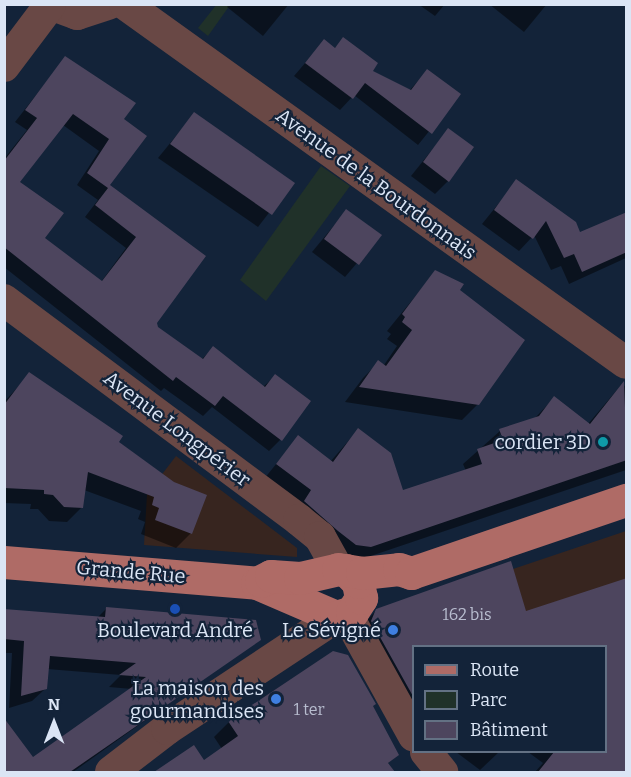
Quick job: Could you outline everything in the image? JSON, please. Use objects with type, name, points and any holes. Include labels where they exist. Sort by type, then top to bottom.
[{"type":"main road","name":"Grande Rue","points":[[257,583],[271,576],[300,578],[336,570],[362,573],[399,569],[411,573],[627,500]]},
{"type":"main road","name":"Grande Rue","points":[[4,561],[257,583],[335,610],[404,584],[411,573]]},
{"type":"main road","points":[[336,570],[361,590],[335,610],[312,592],[336,570]]},
{"type":"street","points":[[4,66],[50,5],[77,14],[108,4]]},
{"type":"street","name":"Avenue de la Bourdonnais","points":[[126,4],[627,363]]},
{"type":"street","name":"Avenue Longpérier","points":[[4,300],[320,537],[336,570]]},
{"type":"street","points":[[111,772],[167,729],[280,656],[335,610],[412,733]]},
{"type":"street","points":[[427,753],[442,772]]},
{"type":"shaded area","points":[[176,456],[297,548],[297,557],[144,545],[147,494]]},
{"type":"shaded area","points":[[626,531],[626,772],[540,772],[555,753],[607,753],[607,645],[544,645],[510,622],[513,569]]},
{"type":"green space","points":[[217,4],[230,5],[208,36],[198,28]]},
{"type":"green space","points":[[321,166],[350,186],[266,301],[240,280]]},
{"type":"building","points":[[343,37],[378,63],[373,71],[411,90],[427,69],[461,94],[432,134],[365,83],[353,99],[305,63],[324,39],[335,48]]},
{"type":"building","points":[[65,56],[136,103],[124,119],[147,136],[110,185],[206,256],[157,323],[158,327],[203,359],[213,346],[265,387],[275,374],[311,401],[282,441],[223,396],[215,406],[176,377],[173,381],[4,247],[4,161],[37,118],[25,110]],"holes":[[[73,114],[109,139],[87,173],[108,188],[95,205],[136,237],[102,281],[45,238],[64,213],[20,182]]]},
{"type":"building","points":[[194,112],[295,183],[272,215],[170,144]]},
{"type":"building","points":[[448,128],[474,147],[449,182],[423,162]]},
{"type":"building","points":[[516,179],[576,222],[580,232],[627,212],[627,252],[582,272],[574,254],[564,258],[546,221],[533,239],[494,210]]},
{"type":"building","points":[[346,209],[382,235],[359,265],[324,239]]},
{"type":"building","points":[[435,270],[464,284],[460,290],[525,340],[479,405],[359,387],[378,360],[386,366],[412,330],[402,322],[405,317],[402,314]]},
{"type":"building","points":[[29,372],[123,436],[119,442],[174,482],[207,495],[192,534],[155,520],[159,508],[152,505],[154,497],[88,472],[83,508],[64,507],[53,495],[44,494],[44,490],[4,488],[4,405]]},
{"type":"building","points":[[624,381],[627,460],[371,547],[356,545],[338,531],[304,501],[311,490],[276,464],[298,435],[333,462],[358,428],[391,453],[403,490],[482,464],[477,449],[503,440],[499,429],[539,416],[554,396],[590,424]]},
{"type":"building","points":[[511,561],[526,611],[627,578],[627,772],[538,772],[553,753],[607,753],[607,645],[412,645],[412,694],[371,621],[376,609]]},
{"type":"building","points":[[106,607],[256,620],[261,640],[70,772],[4,772],[4,718],[33,757],[146,677],[119,675],[136,663],[50,656],[47,689],[21,696],[24,641],[4,639],[4,609],[105,617]]},
{"type":"building","points":[[333,651],[348,655],[376,704],[373,706],[399,755],[388,763],[395,772],[154,772],[194,745],[204,760],[238,736],[228,721]]},
{"type":"place","name":"cordier 3D","points":[[603,442]]},
{"type":"place","name":"Boulevard André","points":[[175,609]]},
{"type":"place","name":"Le Sévigné","points":[[393,630]]},
{"type":"place","name":"La maison des gourmandises","points":[[276,699]]}]
